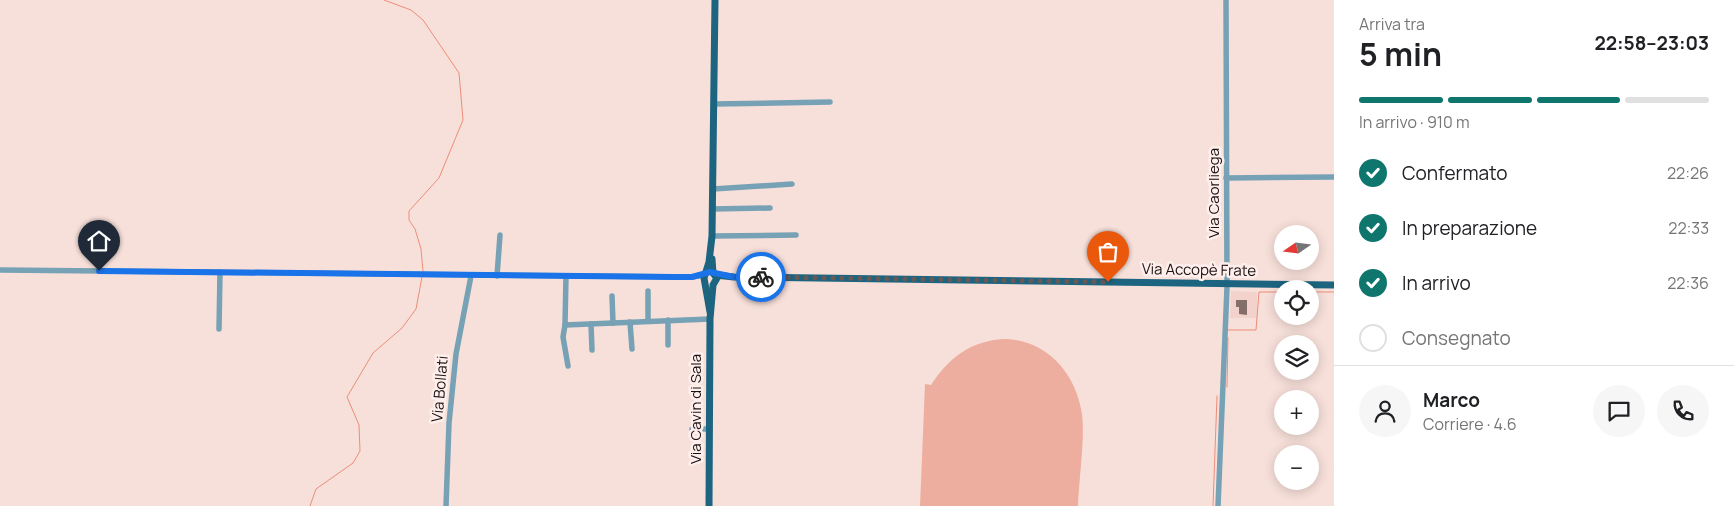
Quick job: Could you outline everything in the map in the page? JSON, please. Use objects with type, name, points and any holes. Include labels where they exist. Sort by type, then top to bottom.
[{"type":"main road","name":"Via Cavin di Sala","points":[[709,506],[710,252],[712,236],[715,0]]},
{"type":"main road","name":"Via Accopè Frate","points":[[710,279],[734,277],[1334,285]]},
{"type":"street","name":"Via Caorliega","points":[[1218,506],[1226,284],[1228,48],[1226,0]]},
{"type":"street","points":[[714,104],[830,102]]},
{"type":"street","points":[[1226,178],[1334,177]]},
{"type":"street","points":[[712,189],[792,184]]},
{"type":"street","points":[[712,209],[770,208]]},
{"type":"street","points":[[497,276],[500,235]]},
{"type":"street","points":[[712,236],[796,235]]},
{"type":"street","points":[[0,270],[692,277],[710,279]]},
{"type":"street","points":[[219,329],[220,272]]},
{"type":"street","name":"Via Bollati","points":[[446,506],[449,423],[456,354],[471,276]]},
{"type":"street","points":[[566,276],[563,337],[568,366]]},
{"type":"street","points":[[648,291],[648,321]]},
{"type":"street","points":[[612,296],[613,323]]},
{"type":"street","points":[[565,325],[668,320],[710,315]]},
{"type":"street","points":[[668,320],[668,345]]},
{"type":"street","points":[[630,322],[632,349]]},
{"type":"street","points":[[591,324],[592,350]]},
{"type":"street","points":[[692,429],[710,429]]},
{"type":"shaded area","points":[[1231,291],[1257,292],[1257,318],[1230,318]]},
{"type":"shaded area","points":[[994,340],[1021,341],[1047,353],[1058,362],[1074,386],[1079,399],[1083,424],[1078,506],[920,506],[925,384],[931,385],[954,358],[972,347]]},
{"type":"building","points":[[1236,300],[1247,300],[1247,315],[1239,314]]},
{"type":"waterway","points":[[384,0],[411,10],[423,20],[459,73],[463,120],[439,178],[409,211],[409,220],[415,229],[421,249],[423,271]]},
{"type":"waterway","points":[[310,506],[316,489],[353,463],[360,451],[359,425],[347,397],[373,353],[402,328],[416,309],[422,277]]},
{"type":"waterway","points":[[1228,330],[1256,330],[1259,292],[1274,292]]},
{"type":"waterway","points":[[1319,292],[1334,292]]},
{"type":"waterway","points":[[1227,387],[1228,338]]},
{"type":"waterway","points":[[1213,506],[1217,396]]},
{"type":"way so far","points":[[761,277],[1108,282]]},
{"type":"route","points":[[99,271],[425,276],[674,277],[692,277],[705,275],[710,272],[716,275],[734,277],[761,277]]}]
